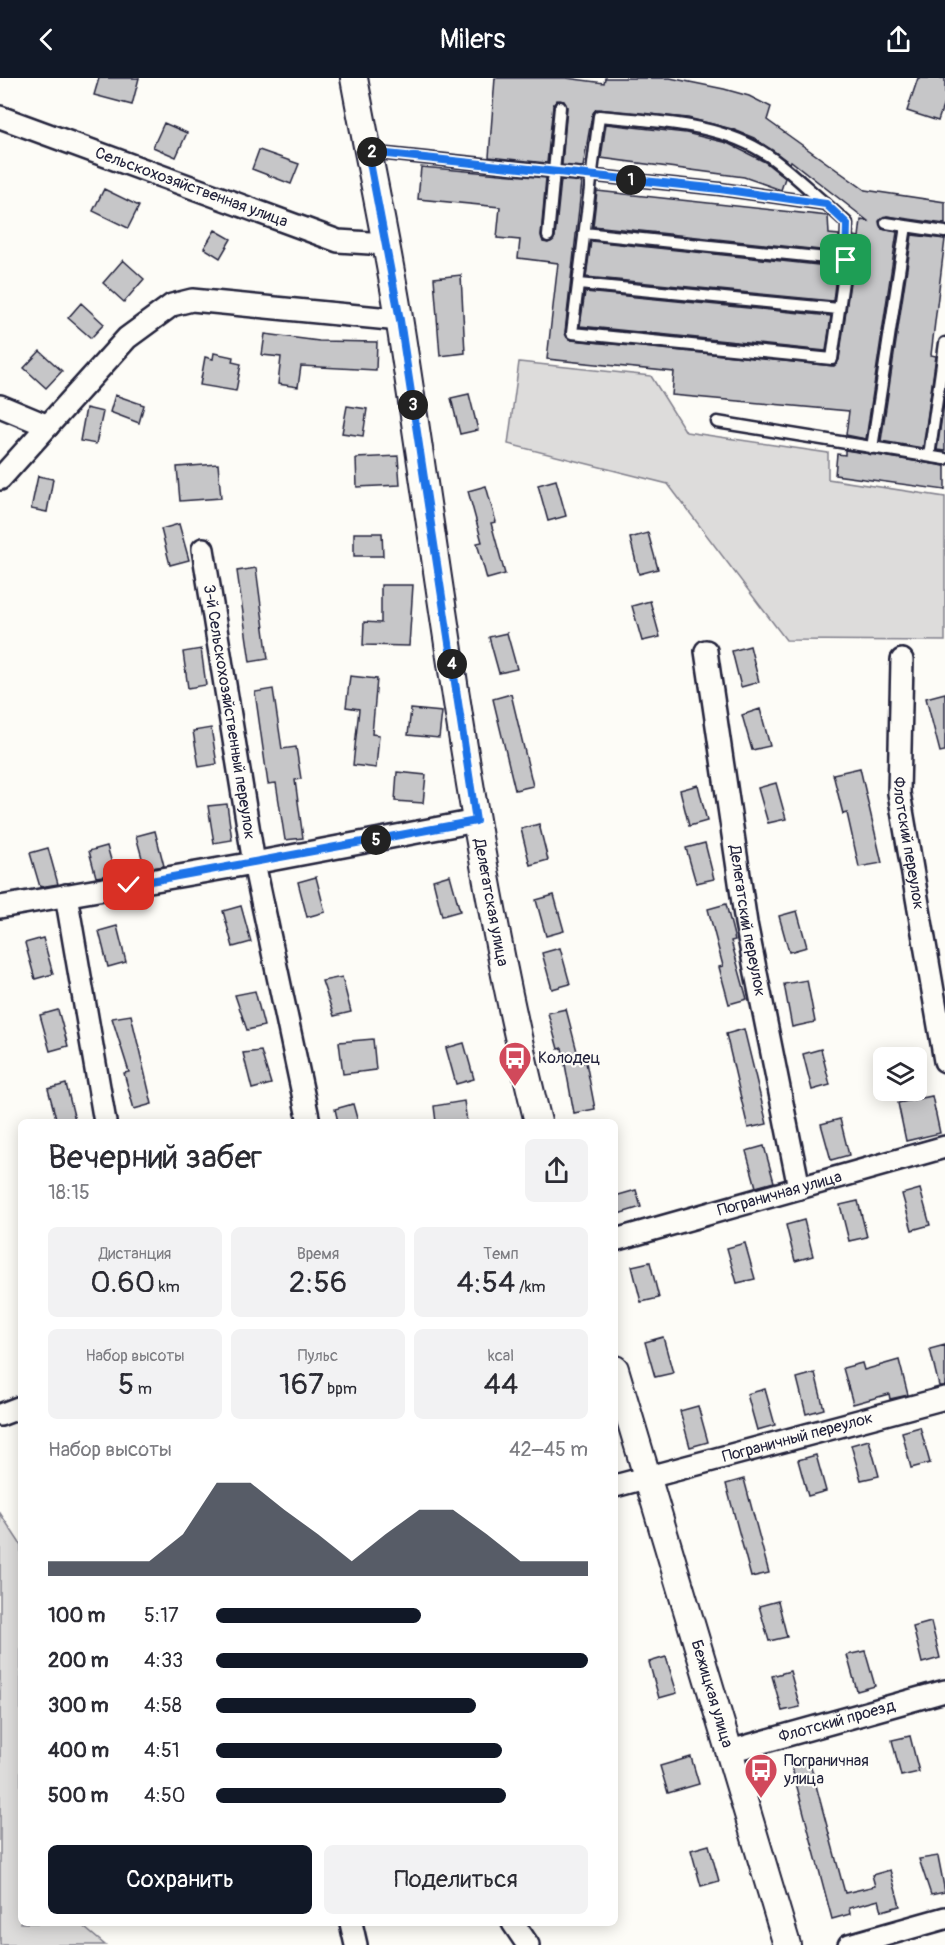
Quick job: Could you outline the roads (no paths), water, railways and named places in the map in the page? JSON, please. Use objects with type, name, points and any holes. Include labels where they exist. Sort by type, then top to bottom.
[{"type":"street","name":"Делегатская улица","points":[[354,78],[400,320],[476,821],[510,1011],[537,1119]]},
{"type":"street","name":"Сельскохозяйственная улица","points":[[0,117],[338,241],[386,244]]},
{"type":"street","points":[[0,479],[127,338],[172,305],[192,300],[400,320]]},
{"type":"street","points":[[0,406],[48,426]]},
{"type":"street","name":"3-й Сельскохозяйственный переулок","points":[[203,549],[254,863],[308,1119]]},
{"type":"street","name":"Делегатский переулок","points":[[706,651],[746,923],[799,1188]]},
{"type":"street","name":"Флотский переулок","points":[[902,660],[899,793],[945,1061]]},
{"type":"street","points":[[0,907],[254,863],[476,821]]},
{"type":"street","points":[[66,895],[104,1119]]},
{"type":"street","name":"Пограничная улица","points":[[618,1238],[945,1147]]},
{"type":"street","name":"Бежицкая улица","points":[[618,1378],[649,1476],[787,1945]]},
{"type":"street","name":"Пограничный переулок","points":[[649,1476],[945,1398]]},
{"type":"street","points":[[0,1415],[18,1408]]},
{"type":"street","points":[[618,1485],[649,1476]]},
{"type":"street","name":"Флотский проезд","points":[[730,1751],[945,1691]]},
{"type":"street","points":[[849,1945],[945,1918]]},
{"type":"street","points":[[352,1926],[356,1945]]},
{"type":"street","points":[[515,1926],[528,1945]]},
{"type":"lane","points":[[548,236],[560,107]]},
{"type":"lane","points":[[599,116],[704,128],[749,145],[769,156],[847,224],[846,260],[832,359],[572,333],[590,176],[599,116]]},
{"type":"lane","points":[[368,152],[826,204]]},
{"type":"lane","points":[[886,223],[945,232]]},
{"type":"lane","points":[[872,448],[906,226]]},
{"type":"lane","points":[[584,233],[846,260]]},
{"type":"lane","points":[[579,284],[839,309]]},
{"type":"lane","points":[[929,456],[945,343]]},
{"type":"lane","points":[[717,422],[945,459]]},
{"type":"place","name":"Колодец","points":[[515,1087]]},
{"type":"place","name":"Пограничная улица","points":[[761,1799]]}]
